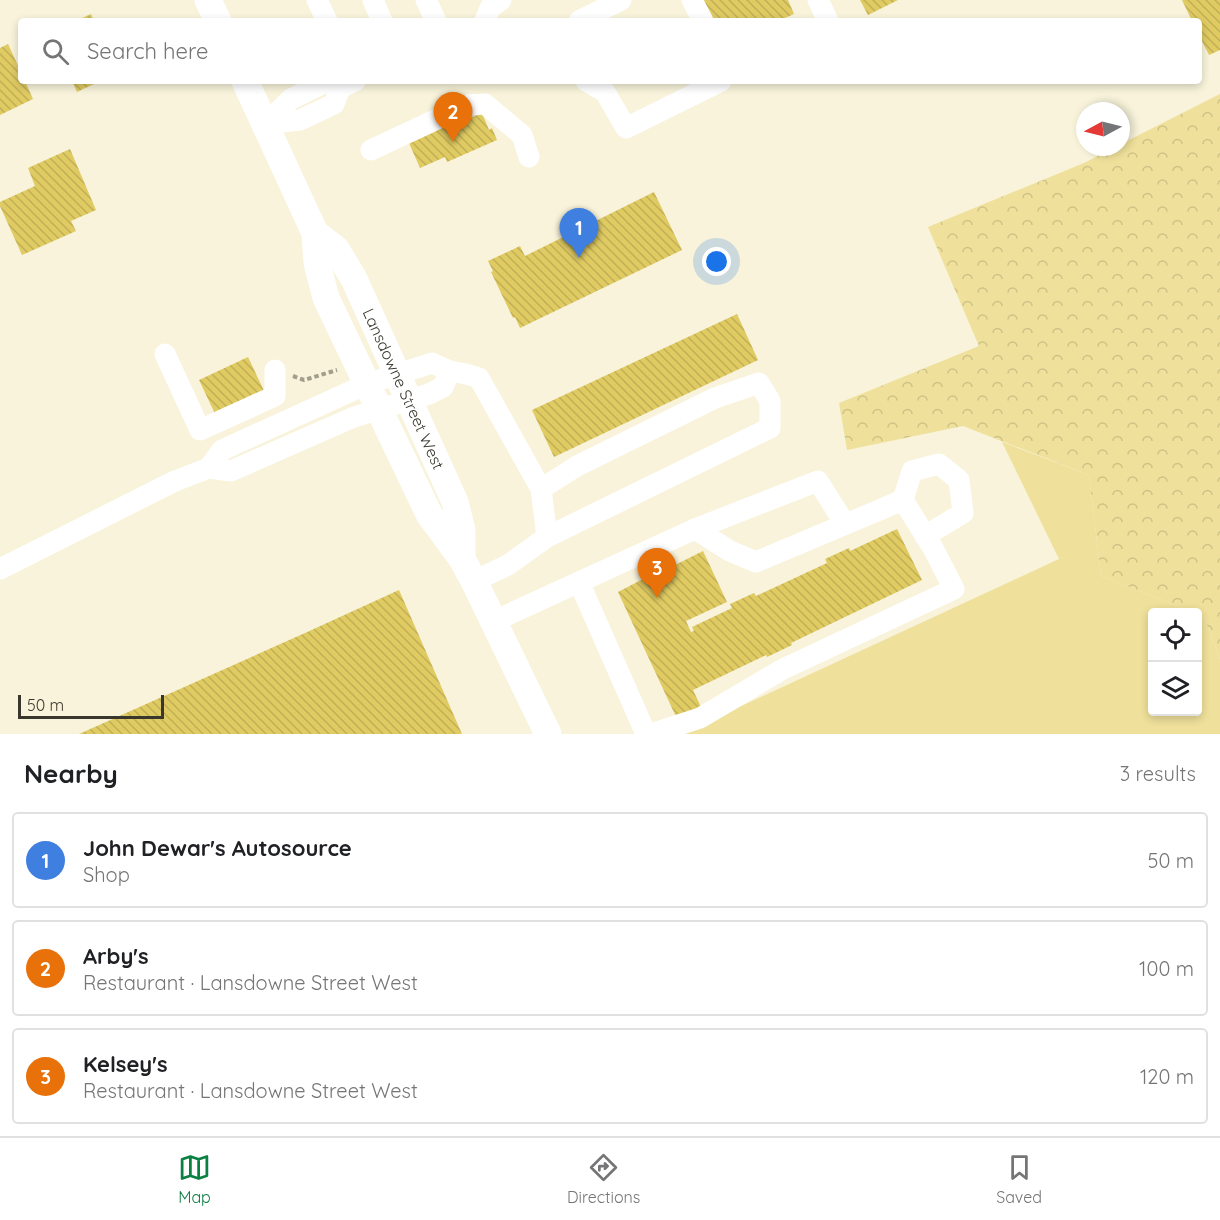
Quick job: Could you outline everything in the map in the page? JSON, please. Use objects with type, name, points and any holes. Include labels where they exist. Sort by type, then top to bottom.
[{"type":"main road","points":[[208,0],[217,18]]},
{"type":"main road","name":"Lansdowne Street West","points":[[246,84],[315,233],[317,263],[326,298],[429,514],[468,570],[548,734]]},
{"type":"main road","name":"Lansdowne Street West","points":[[315,233],[336,249],[354,279],[409,400],[455,502],[468,570]]},
{"type":"lane","points":[[317,0],[326,18]]},
{"type":"lane","points":[[373,0],[381,18]]},
{"type":"lane","points":[[426,0],[435,18]]},
{"type":"lane","points":[[486,18],[490,8],[501,0]]},
{"type":"lane","points":[[585,18],[621,0]]},
{"type":"lane","points":[[818,0],[827,18]]},
{"type":"lane","points":[[266,124],[300,120],[334,104],[347,84]]},
{"type":"lane","points":[[592,84],[605,92],[626,128],[715,84]]},
{"type":"lane","points":[[371,150],[467,105],[485,104],[522,135],[529,157]]},
{"type":"lane","points":[[165,354],[200,429],[275,396],[275,370]]},
{"type":"lane","points":[[209,468],[222,450],[367,384],[432,363],[450,371],[479,378],[541,489],[548,537]]},
{"type":"lane","points":[[0,569],[175,481],[209,468],[231,471],[354,417],[443,387],[450,371]]},
{"type":"lane","points":[[468,570],[508,565],[548,537],[770,428],[770,401],[759,383],[715,398],[577,466],[541,489]]},
{"type":"lane","points":[[579,582],[648,734],[700,718],[783,669],[954,590],[903,500],[912,471],[939,464],[959,480],[963,513],[925,536]]},
{"type":"lane","points":[[494,621],[694,529],[818,481],[845,524]]},
{"type":"lane","points":[[694,529],[730,551],[756,562],[903,500]]},
{"type":"green space","points":[[1220,94],[1220,659],[1202,616],[1202,608],[1183,608],[1101,576],[1089,475],[963,426],[847,450],[839,403],[979,346],[928,227],[1098,156],[1130,156],[1130,139]]},
{"type":"green space","points":[[1002,442],[1089,475],[1101,576],[1183,608],[1148,608],[1148,716],[1202,716],[1202,616],[1204,617],[1220,659],[1220,734],[681,734],[1059,559]]},
{"type":"building","points":[[703,0],[788,0],[794,14],[785,18],[712,18]]},
{"type":"building","points":[[860,0],[898,0],[868,15]]},
{"type":"building","points":[[1182,0],[1220,0],[1220,50],[1209,55],[1202,41],[1202,18],[1191,18]]},
{"type":"building","points":[[8,44],[18,66],[18,84],[26,84],[33,99],[0,115],[0,48]]},
{"type":"building","points":[[73,84],[94,84],[77,92]]},
{"type":"building","points":[[482,113],[489,130],[492,128],[497,140],[447,162],[445,157],[420,168],[409,143],[434,132],[431,126],[450,118],[453,125]]},
{"type":"building","points":[[70,149],[96,210],[71,221],[76,231],[22,255],[0,202],[35,186],[28,168]]},
{"type":"building","points":[[654,192],[682,250],[520,328],[491,272],[493,271],[488,261],[520,246],[525,256]]},
{"type":"building","points":[[737,314],[758,360],[554,457],[532,410]]},
{"type":"building","points":[[248,357],[267,397],[218,420],[199,380]]},
{"type":"building","points":[[897,529],[922,580],[791,643],[792,645],[693,690],[702,709],[678,721],[618,592],[703,551],[727,602],[686,621],[691,632],[694,631],[692,627],[732,608],[730,604],[754,593],[756,596],[827,563],[825,559],[849,548],[850,551]]},
{"type":"building","points":[[399,590],[462,734],[79,734],[305,633]]},
{"type":"place","name":"Arby's","points":[[453,142]]},
{"type":"place","name":"John Dewar's Autosource","points":[[579,258]]},
{"type":"place","name":"Kelsey's","points":[[657,598]]}]
